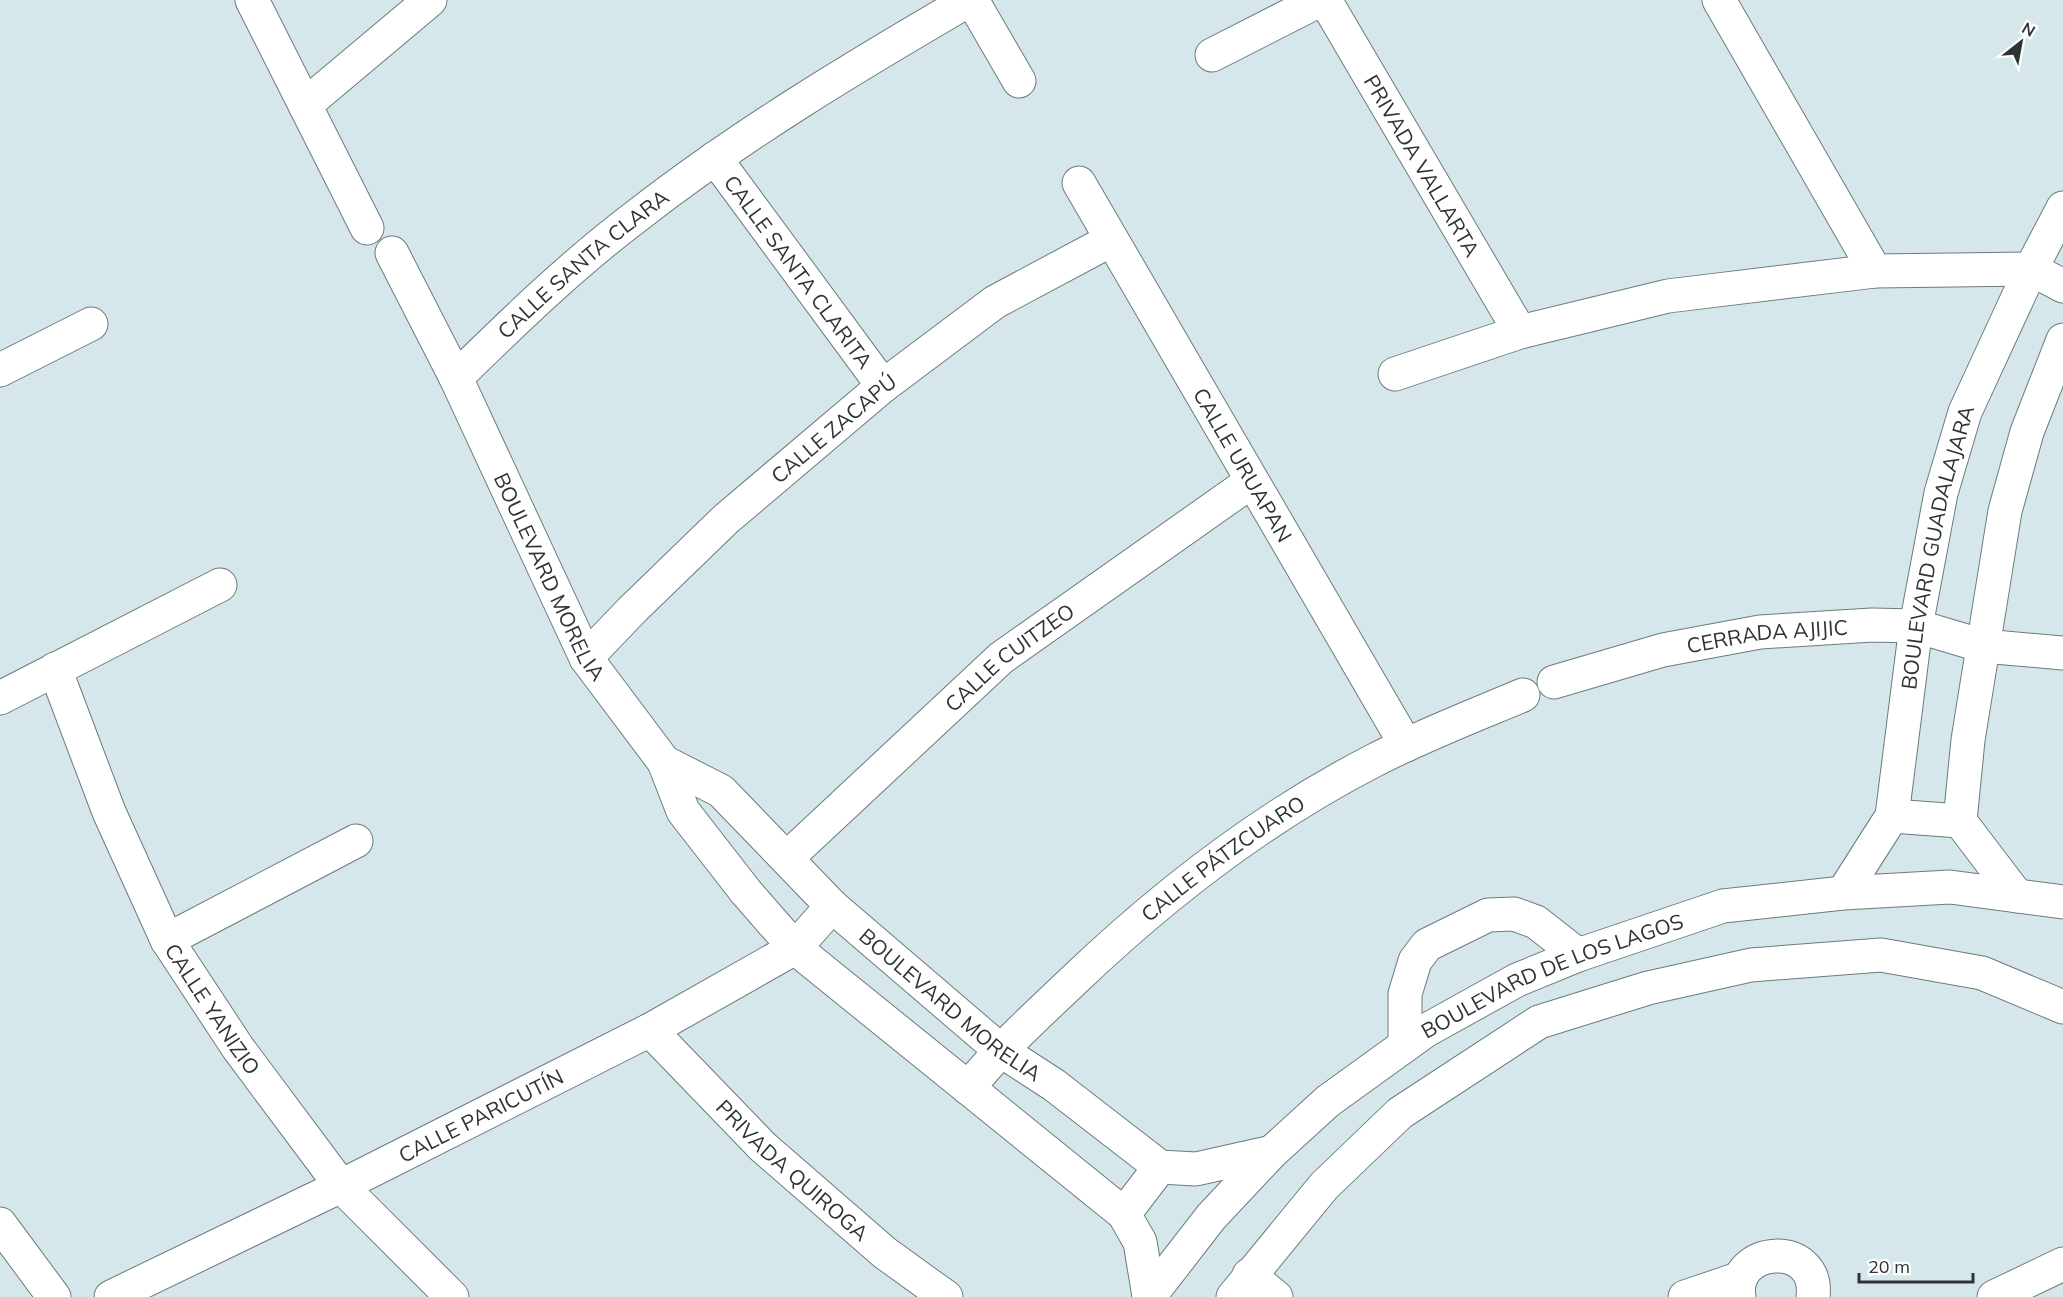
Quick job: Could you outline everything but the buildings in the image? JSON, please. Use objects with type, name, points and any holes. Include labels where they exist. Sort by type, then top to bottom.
[{"type":"street","points":[[252,0],[367,228]]},
{"type":"street","points":[[305,105],[430,0]]},
{"type":"street","points":[[971,0],[1019,81]]},
{"type":"street","name":"CALLE SANTA CLARA","points":[[456,378],[534,301],[637,215],[715,158],[861,63],[971,0]]},
{"type":"street","points":[[1212,55],[1320,0]]},
{"type":"street","name":"PRIVADA VALLARTA","points":[[1325,0],[1520,332]]},
{"type":"street","points":[[1719,0],[1875,271]]},
{"type":"street","name":"CALLE SANTA CLARITA","points":[[715,158],[883,386]]},
{"type":"street","name":"CALLE URUAPAN","points":[[1078,183],[1406,745]]},
{"type":"street","name":"BOULEVARD GUADALAJARA","points":[[1843,893],[1892,816],[1916,626],[1941,493],[1965,412],[2031,269],[2063,208]]},
{"type":"street","name":"CALLE ZACAPÚ","points":[[586,658],[726,519],[883,386],[995,302],[1111,240]]},
{"type":"street","name":"BOULEVARD MORELIA","points":[[392,254],[456,378],[586,658],[664,762],[683,811],[746,892],[795,948],[1124,1214],[1140,1242],[1149,1297]]},
{"type":"street","points":[[1395,374],[1520,332],[1668,297],[1875,271],[2031,269],[2063,286]]},
{"type":"street","points":[[0,370],[91,324]]},
{"type":"street","points":[[2017,896],[1960,821],[1968,740],[2005,511],[2027,432],[2063,340]]},
{"type":"street","name":"CALLE CUITZEO","points":[[787,858],[1001,658],[1252,481]]},
{"type":"street","points":[[0,698],[219,585]]},
{"type":"street","name":"CERRADA AJIJIC","points":[[1554,682],[1663,650],[1760,632],[1872,625],[1916,626],[1983,646],[2063,653]]},
{"type":"street","name":"CALLE YANIZIO","points":[[55,669],[109,812],[167,940],[238,1048],[342,1186],[453,1297]]},
{"type":"street","name":"CALLE PÁTZCUARO","points":[[968,1088],[1000,1050],[1129,927],[1203,868],[1296,805],[1372,761],[1523,695]]},
{"type":"street","name":"BOULEVARD MORELIA","points":[[664,762],[721,791],[832,906],[1000,1050],[1054,1085],[1160,1167]]},
{"type":"street","points":[[1892,816],[1960,821]]},
{"type":"street","points":[[167,940],[356,841]]},
{"type":"street","name":"BOULEVARD DE LOS LAGOS","points":[[1149,1297],[1212,1217],[1272,1152],[1328,1101],[1405,1045],[1517,980],[1578,956],[1723,906],[1843,893],[1950,887],[2063,902]]},
{"type":"street","name":"CALLE PARICUTÍN","points":[[111,1297],[342,1186],[650,1030],[795,948],[832,906]]},
{"type":"street","points":[[1405,1045],[1405,994],[1415,961],[1427,945],[1488,915],[1514,914],[1536,922],[1578,956]]},
{"type":"street","name":"BOULEVARD DE LOS LAGOS","points":[[1241,1286],[1324,1186],[1400,1113],[1539,1022],[1648,988],[1751,964],[1881,954],[1982,973],[2063,1007]]},
{"type":"street","points":[[1517,980],[1539,1022]]},
{"type":"street","name":"PRIVADA QUIROGA","points":[[650,1030],[764,1147],[885,1253],[946,1297]]},
{"type":"street","points":[[1124,1214],[1160,1167],[1196,1169],[1272,1152]]},
{"type":"street","points":[[0,1224],[54,1297]]},
{"type":"street","points":[[1685,1297],[1740,1288],[1753,1263],[1771,1254],[1790,1257],[1806,1268],[1814,1287],[1813,1297]]},
{"type":"street","points":[[1994,1297],[2063,1264]]},
{"type":"street","points":[[1241,1286],[1276,1297]]}]
